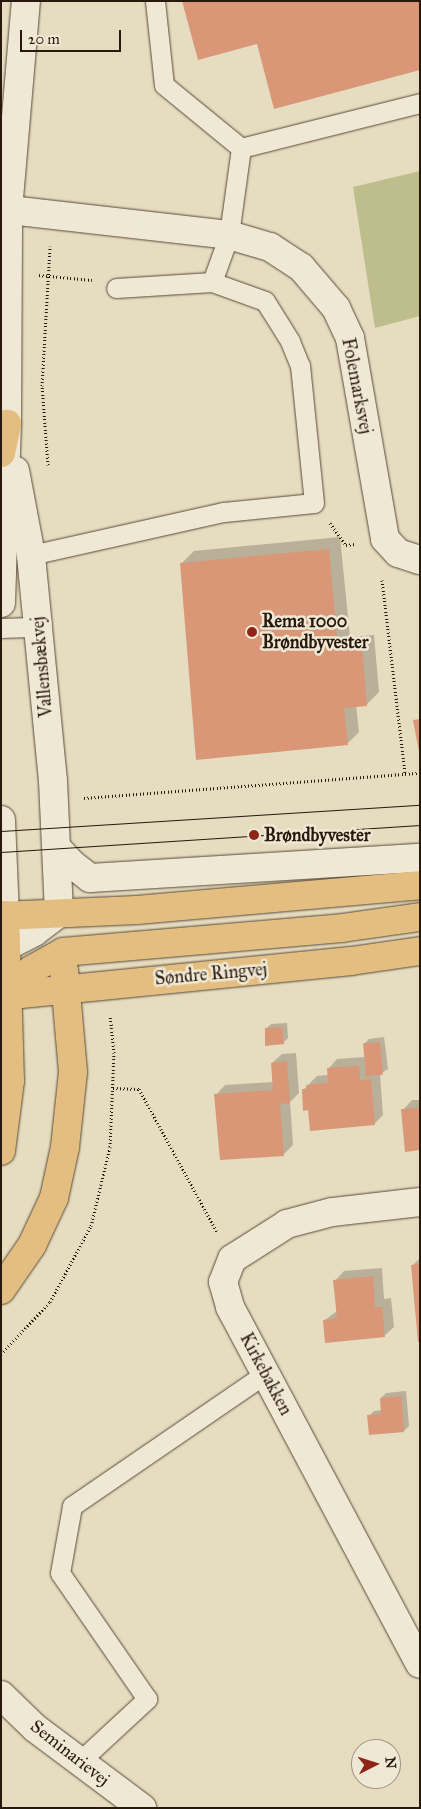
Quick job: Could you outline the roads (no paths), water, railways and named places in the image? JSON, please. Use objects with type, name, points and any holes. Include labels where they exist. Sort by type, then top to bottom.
[{"type":"main road","points":[[1,453],[7,424]]},
{"type":"main road","points":[[1,1151],[10,1081],[3,916],[137,910],[420,885]]},
{"type":"main road","points":[[1,1290],[32,1245],[54,1198],[66,1147],[72,1072],[59,912]]},
{"type":"main road","points":[[5,995],[32,970],[62,952],[342,928],[420,917]]},
{"type":"main road","name":"Søndre Ringvej","points":[[5,995],[351,961],[420,950]]},
{"type":"street","name":"Vallensbækvej","points":[[1,603],[7,424],[5,210],[26,1]]},
{"type":"street","name":"Folemarksvej","points":[[5,210],[229,235],[270,247],[301,267],[336,308],[350,338],[356,363],[385,539],[398,554],[420,560]]},
{"type":"street","name":"Vallensbækvej","points":[[7,424],[31,555],[57,848],[59,912]]},
{"type":"street","points":[[1,820],[3,916]]},
{"type":"street","points":[[57,848],[72,864],[90,878],[420,858]]},
{"type":"street","points":[[4,948],[59,912]]},
{"type":"street","name":"Kirkebakken","points":[[420,1202],[332,1212],[294,1222],[232,1259],[224,1282],[225,1294],[265,1374],[420,1664]]},
{"type":"street","name":"Seminarievej","points":[[1,1695],[35,1728],[142,1808]]},
{"type":"lane","points":[[155,1],[164,85],[240,148]]},
{"type":"lane","points":[[240,148],[420,103]]},
{"type":"lane","points":[[212,282],[229,235],[240,148]]},
{"type":"lane","points":[[31,555],[224,512],[314,503],[300,366],[290,341],[265,301],[212,282],[116,288]]},
{"type":"lane","points":[[1,628],[38,627]]},
{"type":"lane","points":[[79,1762],[147,1699],[60,1573],[72,1506],[265,1374]]},
{"type":"tram line","points":[[1,831],[420,805]]},
{"type":"tram line","points":[[1,852],[420,825]]},
{"type":"place","name":"Rema 1000 Brøndbyvester","points":[[252,632]]},
{"type":"place","name":"Brøndbyvester","points":[[254,835]]}]
